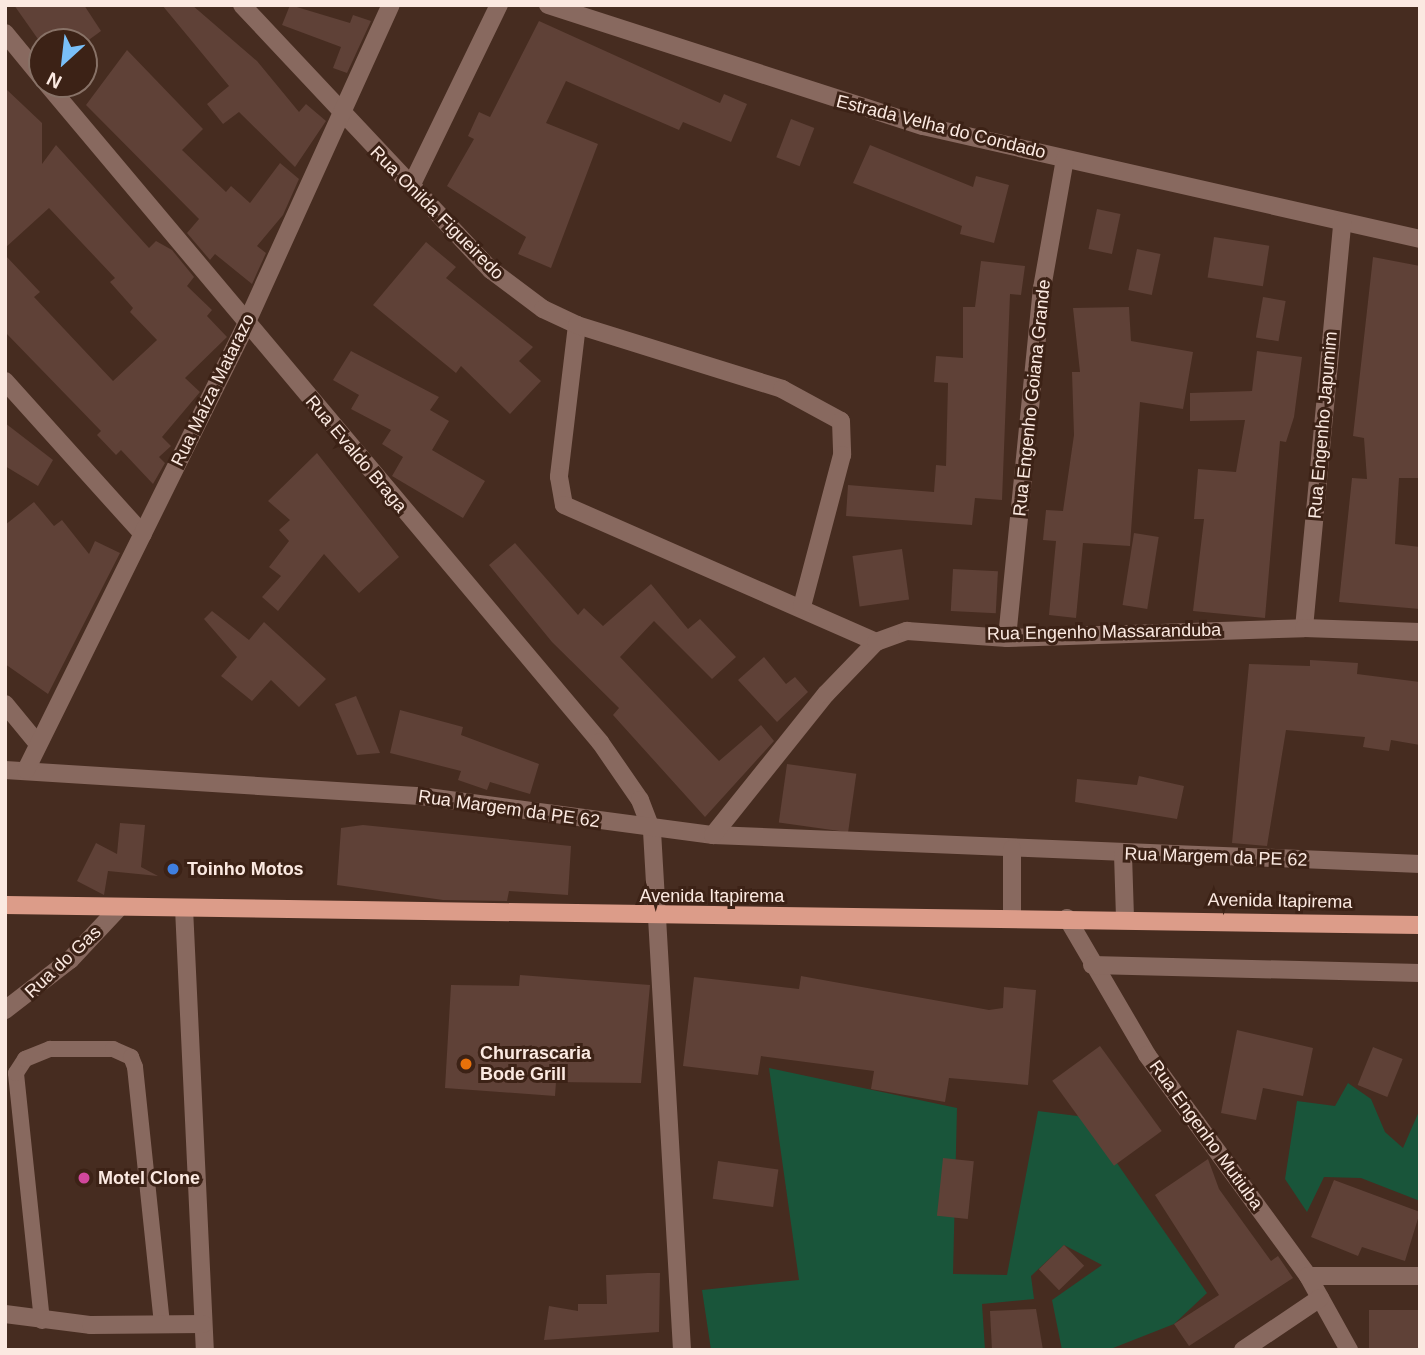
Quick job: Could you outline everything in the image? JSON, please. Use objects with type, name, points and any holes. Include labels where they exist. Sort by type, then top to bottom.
[{"type":"main road","name":"Avenida Itapirema","points":[[5,905],[117,910],[184,908],[657,917],[1013,917],[1420,925]]},
{"type":"street","name":"Rua Onilda Figueiredo","points":[[242,5],[341,115],[491,270],[543,309],[578,325],[782,389],[841,421],[842,455],[802,606]]},
{"type":"street","name":"Rua Maíza Matarazo","points":[[26,770],[246,324],[391,5]]},
{"type":"street","points":[[411,186],[499,5]]},
{"type":"street","name":"Estrada Velha do Condado","points":[[548,5],[856,107],[1065,159],[1420,239]]},
{"type":"street","points":[[5,33],[28,61]]},
{"type":"street","name":"Rua Evaldo Braga","points":[[59,98],[600,742],[640,800],[652,831],[682,1350]]},
{"type":"street","name":"Rua Engenho Goiana Grande","points":[[1007,638],[1034,362],[1065,159]]},
{"type":"street","name":"Rua Engenho Japumim","points":[[1304,628],[1342,223]]},
{"type":"street","points":[[578,325],[559,477],[564,505],[595,524],[802,606],[876,642],[826,694],[713,835]]},
{"type":"street","points":[[5,381],[143,534]]},
{"type":"street","name":"Rua Engenho Massaranduba","points":[[876,642],[926,628],[1007,638],[1304,628],[1420,632]]},
{"type":"street","points":[[5,704],[38,744]]},
{"type":"street","name":"Rua Margem da PE 62","points":[[5,770],[420,796],[652,831],[1123,854],[1420,864]]},
{"type":"street","points":[[1012,849],[1013,917]]},
{"type":"street","points":[[1123,854],[1125,919]]},
{"type":"street","points":[[184,908],[205,1350]]},
{"type":"street","name":"Rua do Gas","points":[[5,1010],[70,960],[117,910]]},
{"type":"street","name":"Rua Engenho Mutiuba","points":[[1067,918],[1092,965],[1147,1055],[1308,1276],[1349,1350]]},
{"type":"street","points":[[1092,965],[1420,973]]},
{"type":"street","points":[[1308,1276],[1420,1276]]},
{"type":"street","points":[[1243,1350],[1320,1298]]},
{"type":"street","points":[[5,1314],[42,1321],[203,1324]]},
{"type":"lane","points":[[42,1321],[16,1073],[25,1059],[43,1051],[113,1049],[131,1057],[135,1067],[162,1324]]},
{"type":"green space","points":[[769,1068],[957,1108],[953,1274],[1007,1275],[1038,1111],[1085,1117],[1207,1293],[1174,1324],[1108,1350],[1062,1350],[1052,1300],[1102,1265],[1064,1245],[1031,1276],[1034,1299],[982,1304],[985,1350],[711,1350],[702,1290],[799,1280]]},
{"type":"green space","points":[[1348,1083],[1371,1099],[1385,1132],[1403,1148],[1420,1109],[1420,1201],[1361,1178],[1324,1177],[1307,1212],[1285,1179],[1297,1101],[1335,1106]]},
{"type":"building","points":[[14,5],[84,5],[101,31],[98,33],[98,28],[30,28]]},
{"type":"building","points":[[162,5],[192,5],[257,61],[299,112],[306,104],[326,121],[295,167],[239,112],[223,124],[207,104],[229,86]]},
{"type":"building","points":[[290,5],[350,23],[353,15],[371,21],[347,73],[333,68],[341,47],[282,25]]},
{"type":"building","points":[[539,21],[720,103],[724,94],[747,104],[731,142],[683,122],[679,130],[566,81],[546,123],[598,144],[551,268],[518,254],[526,237],[447,186],[474,139],[468,136],[479,112],[490,117]]},
{"type":"building","points":[[127,50],[203,129],[182,150],[226,192],[231,186],[250,203],[280,163],[299,179],[283,215],[257,246],[266,253],[252,284],[215,254],[210,260],[187,233],[199,219],[86,105],[91,98],[98,98],[98,89]]},
{"type":"building","points":[[5,88],[42,123],[42,164],[56,145],[149,248],[156,241],[172,250],[194,277],[187,286],[212,310],[207,316],[227,337],[185,378],[200,392],[162,437],[171,446],[159,457],[165,463],[153,484],[121,450],[116,455],[97,435],[101,431],[5,332],[5,255],[40,292],[34,297],[113,381],[157,340],[130,312],[133,308],[110,282],[115,278],[49,208],[5,248]]},
{"type":"building","points":[[791,119],[814,128],[800,166],[776,157]]},
{"type":"building","points":[[870,145],[973,187],[976,176],[1009,185],[994,243],[960,234],[962,226],[853,183]]},
{"type":"building","points":[[1097,209],[1120,214],[1112,254],[1088,249]]},
{"type":"building","points":[[1214,237],[1269,246],[1263,286],[1208,277]]},
{"type":"building","points":[[426,242],[456,267],[446,278],[533,347],[519,361],[541,381],[510,414],[461,366],[456,373],[373,305]]},
{"type":"building","points":[[1137,249],[1160,254],[1152,295],[1128,290]]},
{"type":"building","points":[[1373,257],[1420,266],[1420,478],[1399,478],[1395,544],[1420,547],[1420,609],[1339,602],[1352,478],[1367,479],[1364,438],[1353,436]]},
{"type":"building","points":[[981,261],[1025,266],[1021,295],[1010,294],[1002,500],[975,498],[972,525],[846,516],[848,485],[934,492],[936,465],[946,466],[948,383],[934,382],[936,356],[963,358],[963,307],[975,307]]},
{"type":"building","points":[[1263,297],[1286,301],[1279,341],[1256,337]]},
{"type":"building","points":[[1129,307],[1131,341],[1193,352],[1183,409],[1140,402],[1130,546],[1083,543],[1076,618],[1049,615],[1056,541],[1043,540],[1046,510],[1063,511],[1074,435],[1072,372],[1080,372],[1073,308]]},
{"type":"building","points":[[351,351],[439,397],[430,410],[449,421],[432,450],[485,481],[463,518],[392,476],[403,457],[382,444],[391,430],[351,409],[359,395],[333,380]]},
{"type":"building","points":[[1257,351],[1302,357],[1294,417],[1286,442],[1280,441],[1265,618],[1193,611],[1204,519],[1194,519],[1198,469],[1236,472],[1245,420],[1190,421],[1190,393],[1252,391]]},
{"type":"building","points":[[5,423],[53,460],[38,486],[5,466]]},
{"type":"building","points":[[317,453],[399,557],[359,593],[324,554],[278,611],[262,597],[281,576],[269,567],[289,541],[279,530],[290,520],[268,501]]},
{"type":"building","points":[[34,502],[54,526],[62,520],[89,554],[95,541],[120,553],[48,694],[5,664],[5,525]]},
{"type":"building","points":[[1134,533],[1159,537],[1147,609],[1123,605]]},
{"type":"building","points":[[515,543],[578,615],[584,608],[603,626],[651,584],[688,629],[700,619],[736,657],[712,679],[654,621],[620,657],[719,761],[761,725],[774,741],[705,817],[613,715],[619,708],[552,642],[489,565]]},
{"type":"building","points":[[902,549],[909,600],[860,606],[852,556]]},
{"type":"building","points":[[953,569],[998,571],[996,613],[951,611]]},
{"type":"building","points":[[212,611],[249,640],[264,622],[326,679],[299,707],[271,680],[252,701],[221,676],[237,657],[204,619]]},
{"type":"building","points":[[764,657],[786,684],[795,677],[808,692],[777,722],[738,680]]},
{"type":"building","points":[[1310,660],[1358,663],[1357,674],[1420,682],[1420,745],[1391,740],[1389,751],[1363,747],[1365,737],[1286,730],[1267,846],[1232,843],[1249,664],[1310,666]]},
{"type":"building","points":[[356,696],[380,753],[357,755],[335,704]]},
{"type":"building","points":[[400,710],[463,727],[461,735],[539,764],[530,794],[490,782],[487,790],[458,780],[461,771],[390,753]]},
{"type":"building","points":[[787,764],[856,774],[848,832],[779,822]]},
{"type":"building","points":[[1139,776],[1184,786],[1177,819],[1075,802],[1077,779],[1137,785]]},
{"type":"building","points":[[120,823],[145,825],[141,867],[158,876],[108,871],[104,895],[77,881],[96,843],[117,854]]},
{"type":"building","points":[[363,825],[571,846],[568,895],[509,891],[507,901],[443,900],[337,885],[341,828]]},
{"type":"building","points":[[520,975],[650,985],[641,1083],[556,1082],[555,1096],[445,1088],[451,985],[519,986]]},
{"type":"building","points":[[801,976],[989,1010],[1003,1008],[1004,987],[1036,990],[1028,1085],[949,1078],[945,1102],[871,1089],[874,1071],[761,1056],[758,1075],[683,1066],[694,977],[799,989]]},
{"type":"building","points":[[1237,1030],[1313,1048],[1303,1096],[1263,1088],[1256,1120],[1221,1113]]},
{"type":"building","points":[[1100,1046],[1162,1131],[1114,1166],[1052,1081]]},
{"type":"building","points":[[1373,1047],[1403,1059],[1387,1097],[1358,1085]]},
{"type":"building","points":[[943,1158],[974,1161],[968,1219],[937,1216]]},
{"type":"building","points":[[1208,1159],[1219,1189],[1271,1261],[1278,1256],[1293,1278],[1189,1346],[1174,1324],[1219,1295],[1155,1195]]},
{"type":"building","points":[[718,1161],[778,1169],[773,1207],[713,1199]]},
{"type":"building","points":[[1334,1180],[1420,1212],[1405,1261],[1362,1247],[1358,1256],[1311,1237]]},
{"type":"building","points":[[1064,1245],[1084,1266],[1059,1290],[1039,1269]]},
{"type":"building","points":[[660,1273],[659,1332],[544,1340],[549,1306],[578,1311],[578,1304],[607,1304],[606,1275]]},
{"type":"building","points":[[1036,1309],[1043,1350],[992,1350],[990,1311]]},
{"type":"building","points":[[1369,1310],[1420,1310],[1420,1350],[1369,1350]]},
{"type":"place","name":"Toinho Motos","points":[[173,869]]},
{"type":"place","name":"Churrascaria Bode Grill","points":[[466,1064]]},
{"type":"place","name":"Motel Clone","points":[[84,1178]]}]
